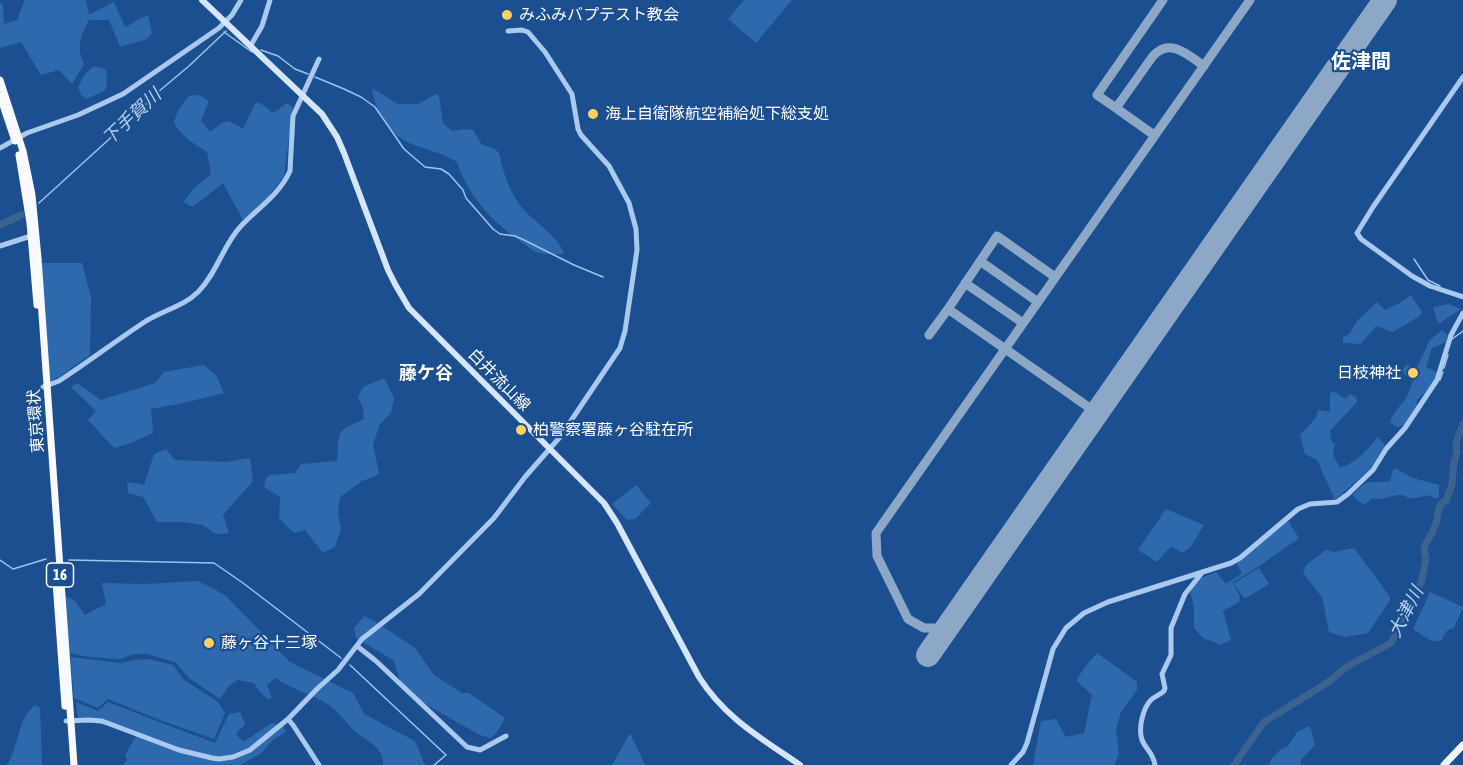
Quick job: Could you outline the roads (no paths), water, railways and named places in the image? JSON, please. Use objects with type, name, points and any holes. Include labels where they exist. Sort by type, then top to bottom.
[{"type":"highway","name":"東京環状","points":[[0,80],[17,138],[34,235],[72,765]]},
{"type":"highway","name":"東京環状","points":[[0,96],[17,138]]},
{"type":"main road","name":"白井流山線","points":[[202,0],[322,114],[337,137],[388,270],[406,304],[604,503],[699,677],[712,696],[737,721],[800,765]]},
{"type":"main road","points":[[1444,765],[1463,745]]},
{"type":"street","points":[[0,148],[27,133],[101,105],[123,94],[226,22],[241,0]]},
{"type":"street","points":[[251,45],[262,26],[270,0]]},
{"type":"street","points":[[69,721],[96,720],[179,750],[219,759],[233,757],[250,750],[288,719],[334,674],[368,634],[419,594],[495,518],[525,477],[560,437],[622,343],[636,258],[636,229],[629,203],[609,166],[578,129],[572,94],[545,52],[530,33],[522,30],[508,31]]},
{"type":"street","points":[[45,386],[59,381],[146,321],[181,305],[200,290],[211,277],[239,228],[273,197],[286,180],[290,171],[293,116],[319,59]]},
{"type":"street","points":[[1463,77],[1357,233],[1361,239],[1412,276],[1430,286],[1463,297]]},
{"type":"street","points":[[0,246],[34,235]]},
{"type":"street","points":[[1011,765],[1025,748],[1051,653],[1068,625],[1100,605],[1225,566],[1240,558],[1293,513],[1310,504],[1337,502],[1348,494],[1373,470],[1437,380],[1451,335],[1463,313]]},
{"type":"street","points":[[1155,765],[1152,753],[1141,738],[1144,714],[1150,701],[1164,691],[1162,674],[1170,655],[1171,628],[1185,594],[1202,573]]},
{"type":"street","points":[[357,646],[376,661],[467,747],[480,750],[506,736]]},
{"type":"street","points":[[288,719],[319,765]]},
{"type":"waterway","name":"下手賀川","points":[[39,203],[226,31]]},
{"type":"waterway","points":[[224,32],[252,52]]},
{"type":"waterway","points":[[261,50],[278,56],[295,69],[308,74]]},
{"type":"waterway","points":[[315,77],[361,97],[375,107],[404,149],[425,167],[441,169],[449,174],[463,190],[466,198],[500,234],[515,236],[603,277]]},
{"type":"waterway","name":"下手賀川","points":[[0,225],[21,215]]},
{"type":"waterway","points":[[1414,259],[1428,280],[1440,286]]},
{"type":"waterway","points":[[1452,339],[1463,331]]},
{"type":"waterway","points":[[1444,368],[1448,355]]},
{"type":"waterway","points":[[1440,380],[1443,372]]},
{"type":"waterway","name":"大津川","points":[[1234,765],[1264,722],[1327,683],[1348,666],[1391,643],[1422,580],[1426,559],[1425,545],[1437,520],[1439,507],[1446,501],[1452,484],[1457,453],[1456,443],[1463,424]]},
{"type":"waterway","points":[[0,560],[13,569],[46,559]]},
{"type":"waterway","points":[[69,560],[214,563],[341,658]]},
{"type":"waterway","points":[[350,665],[446,755],[434,765]]},
{"type":"place","name":"みふみバプテスト教会","points":[[507,15]]},
{"type":"place","name":"海上自衛隊航空補給処下総支処","points":[[593,114]]},
{"type":"place","name":"日枝神社","points":[[1413,373]]},
{"type":"place","name":"柏警察署藤ヶ谷駐在所","points":[[521,430]]},
{"type":"place","name":"藤ヶ谷十三塚","points":[[209,643]]},
{"type":"district","name":"佐津間","points":[[1361,62]]},
{"type":"district","name":"藤ケ谷","points":[[426,373]]}]
